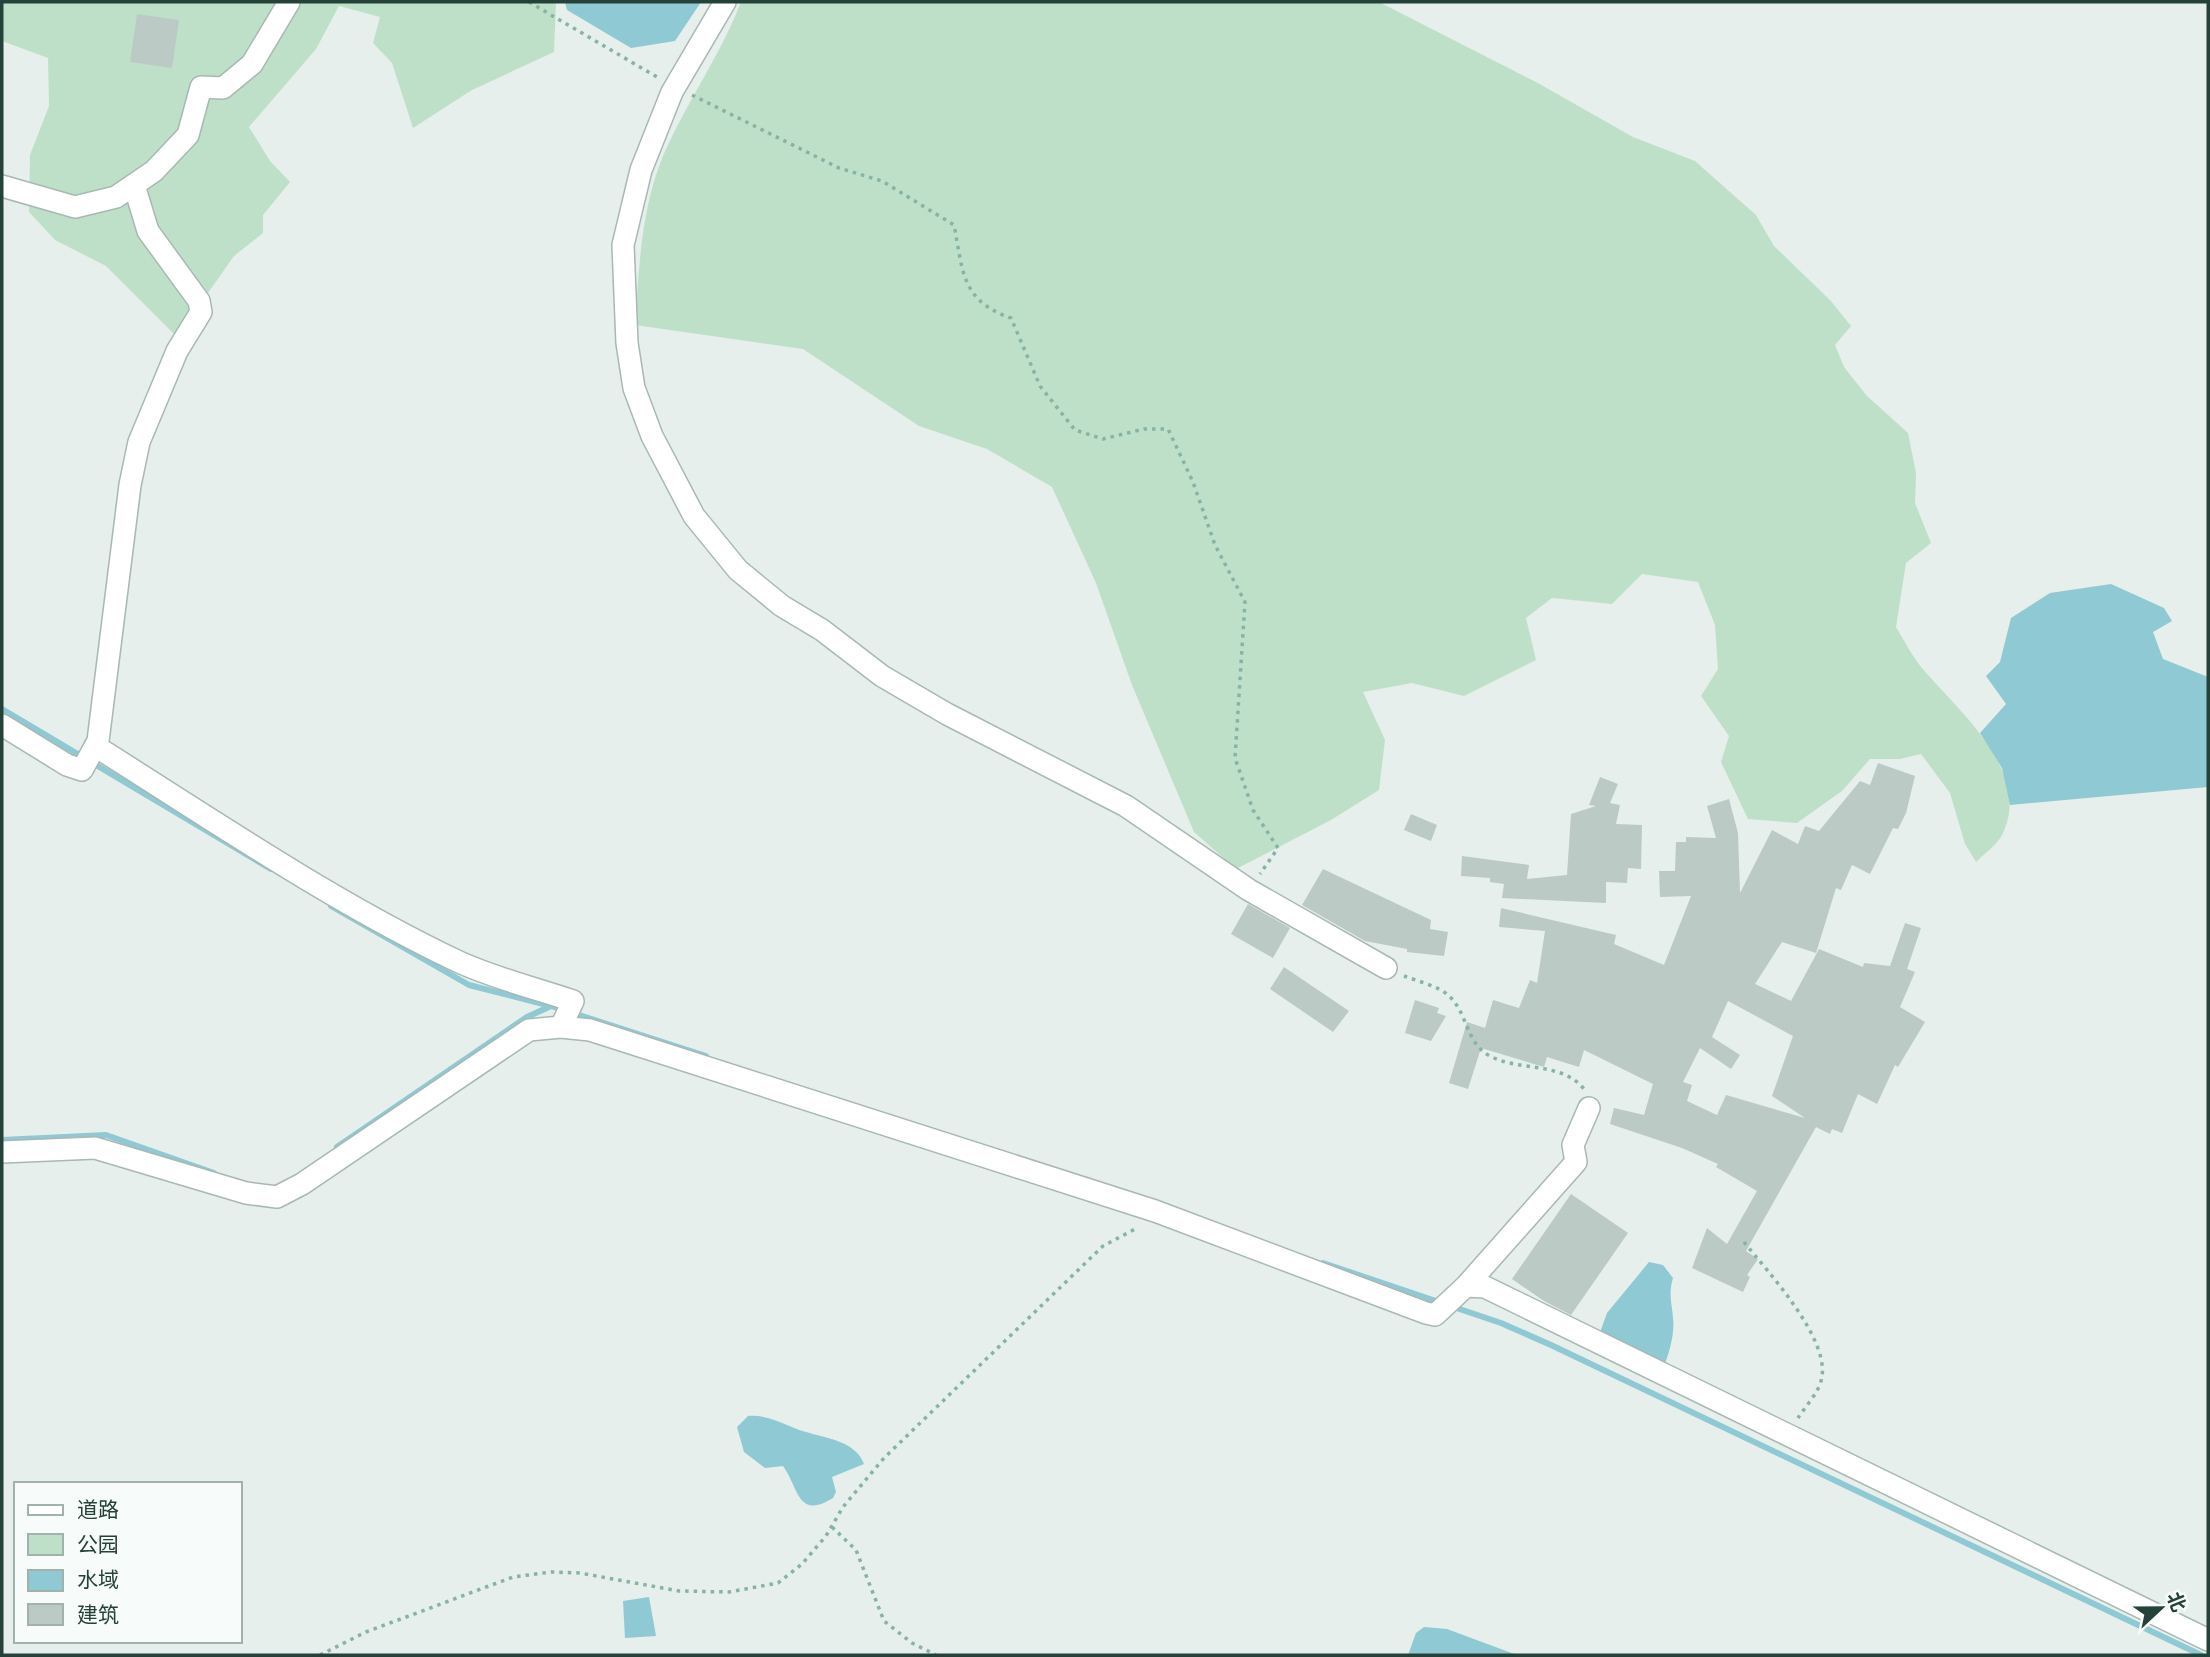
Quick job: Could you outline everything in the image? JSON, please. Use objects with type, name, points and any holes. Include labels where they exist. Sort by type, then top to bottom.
[{"type":"street","points":[[2,186],[75,207],[116,197],[154,171],[188,135],[201,88],[223,88],[252,64],[289,2]]},
{"type":"street","points":[[725,2],[674,87],[641,170],[623,246],[627,329],[634,388],[652,436],[694,516],[738,569],[782,606],[822,631],[882,676],[1126,806],[1249,890],[1386,968]]},
{"type":"street","points":[[90,756],[130,485],[139,442],[177,351],[201,312],[199,301],[148,231],[134,184]]},
{"type":"street","points":[[2,725],[67,765],[90,756]]},
{"type":"street","points":[[90,756],[459,962],[573,1000],[562,1023]]},
{"type":"street","points":[[2,1152],[95,1148],[246,1193],[277,1197],[302,1184],[529,1030],[562,1023],[1173,1217],[1435,1315],[1460,1291],[1576,1162],[1573,1145],[1588,1108]]},
{"type":"street","points":[[1460,1291],[1485,1287],[2208,1640]]},
{"type":"path","points":[[529,2],[674,87],[839,168],[882,181],[954,225],[966,285],[988,310],[1011,318],[1040,386],[1075,430],[1102,439],[1144,429],[1168,429],[1193,482],[1215,545],[1245,602],[1235,758],[1253,810],[1278,848],[1249,890]]},
{"type":"path","points":[[1386,968],[1447,994],[1460,1009],[1474,1043],[1486,1054],[1501,1061],[1564,1073],[1578,1082],[1586,1090],[1588,1108]]},
{"type":"path","points":[[320,1655],[366,1632],[513,1577],[551,1572],[580,1573],[679,1591],[729,1592],[778,1583],[802,1564],[832,1527],[843,1507],[884,1458],[1102,1247],[1123,1233],[1173,1217]]},
{"type":"path","points":[[1744,1242],[1808,1324],[1822,1365],[1821,1381],[1788,1435]]},
{"type":"path","points":[[832,1527],[856,1550],[884,1621],[912,1643],[936,1655]]},
{"type":"green space","points":[[2,2],[556,2],[554,52],[472,90],[413,128],[392,63],[373,43],[380,17],[339,6],[316,49],[249,127],[270,161],[290,182],[263,215],[263,233],[234,256],[177,337],[106,266],[55,240],[29,212],[30,155],[49,106],[48,58],[2,41]]},
{"type":"green space","points":[[741,2],[1379,2],[1536,82],[1633,137],[1695,161],[1756,215],[1774,246],[1830,300],[1851,326],[1835,345],[1844,367],[1867,396],[1908,433],[1916,473],[1915,503],[1931,543],[1906,563],[1896,627],[1918,663],[1971,723],[2000,766],[2008,788],[2009,811],[2000,839],[1976,862],[1965,844],[1950,793],[1921,754],[1900,759],[1870,759],[1842,791],[1797,823],[1748,819],[1721,762],[1729,736],[1701,696],[1718,669],[1715,625],[1698,582],[1642,574],[1612,604],[1552,598],[1526,618],[1536,660],[1464,696],[1412,683],[1363,692],[1385,740],[1379,790],[1331,820],[1236,869],[1194,832],[1132,685],[1096,583],[1052,487],[987,449],[919,426],[803,349],[635,325],[642,239],[656,176],[672,136]]},
{"type":"water","points":[[565,2],[701,2],[675,41],[631,48],[567,10]]},
{"type":"water","points":[[2111,584],[2164,608],[2172,621],[2153,632],[2163,659],[2208,677],[2208,787],[2010,805],[2002,768],[1980,733],[2006,704],[1986,676],[2000,662],[2011,618],[2050,593]]},
{"type":"water","points":[[1649,1262],[1663,1265],[1673,1278],[1673,1331],[1663,1369],[1599,1335],[1607,1313]]},
{"type":"water","points":[[748,1416],[771,1419],[847,1445],[860,1456],[864,1464],[832,1477],[836,1492],[833,1498],[821,1504],[806,1503],[796,1492],[783,1466],[765,1468],[744,1452],[737,1427]]},
{"type":"water","points":[[649,1597],[656,1636],[625,1638],[623,1601]]},
{"type":"water","points":[[1424,1627],[1447,1629],[1517,1655],[1408,1655],[1416,1633]]},
{"type":"building","points":[[137,14],[179,20],[172,68],[130,62]]},
{"type":"building","points":[[1878,763],[1915,776],[1906,813],[1898,829],[1893,828],[1870,874],[1852,865],[1841,890],[1836,888],[1816,953],[1782,942],[1755,984],[1791,1001],[1819,949],[1863,967],[1864,963],[1890,966],[1905,923],[1921,928],[1907,969],[1915,972],[1900,1007],[1925,1022],[1898,1067],[1895,1065],[1877,1104],[1858,1094],[1842,1133],[1832,1129],[1830,1134],[1816,1127],[1746,1251],[1758,1259],[1747,1275],[1750,1277],[1743,1292],[1692,1268],[1707,1228],[1727,1244],[1757,1191],[1716,1167],[1718,1164],[1682,1148],[1610,1124],[1614,1108],[1644,1115],[1653,1084],[1584,1050],[1579,1067],[1547,1057],[1544,1067],[1481,1048],[1468,1089],[1449,1083],[1467,1022],[1485,1028],[1493,1000],[1519,1008],[1530,980],[1537,983],[1545,931],[1499,927],[1501,908],[1616,935],[1614,944],[1664,965],[1691,896],[1660,897],[1659,871],[1675,871],[1676,842],[1686,842],[1686,837],[1716,838],[1707,806],[1729,799],[1738,833],[1740,893],[1772,830],[1798,844],[1805,826],[1819,831],[1860,781],[1870,785]],"holes":[[[1728,1001],[1793,1036],[1772,1096],[1805,1118],[1726,1095],[1717,1115],[1687,1101],[1692,1085],[1683,1082],[1700,1048],[1731,1069],[1740,1055],[1712,1037]]]},
{"type":"building","points":[[1600,777],[1618,784],[1610,803],[1620,805],[1616,824],[1642,825],[1641,869],[1628,868],[1627,883],[1606,882],[1606,903],[1502,898],[1504,884],[1490,882],[1490,878],[1461,876],[1462,856],[1529,865],[1527,879],[1567,875],[1571,814],[1596,806],[1589,805]]},
{"type":"building","points":[[1411,814],[1437,825],[1431,841],[1404,830]]},
{"type":"building","points":[[1323,869],[1431,920],[1430,929],[1448,932],[1444,956],[1407,952],[1407,949],[1365,941],[1302,905]]},
{"type":"building","points":[[1248,904],[1290,928],[1273,958],[1231,934]]},
{"type":"building","points":[[1284,967],[1349,1011],[1333,1032],[1270,989]]},
{"type":"building","points":[[1415,1000],[1439,1008],[1437,1013],[1446,1016],[1431,1041],[1405,1033]]},
{"type":"building","points":[[1571,1194],[1628,1233],[1571,1315],[1544,1301],[1512,1279]]},
{"type":"waterway","points":[[2,709],[271,869]]},
{"type":"waterway","points":[[331,906],[469,985],[551,1006]]},
{"type":"waterway","points":[[337,1147],[527,1017],[551,1006],[706,1056]]},
{"type":"waterway","points":[[2,1140],[106,1135],[214,1173]]},
{"type":"waterway","points":[[1323,1263],[1501,1323],[1551,1345],[2201,1655]]}]
